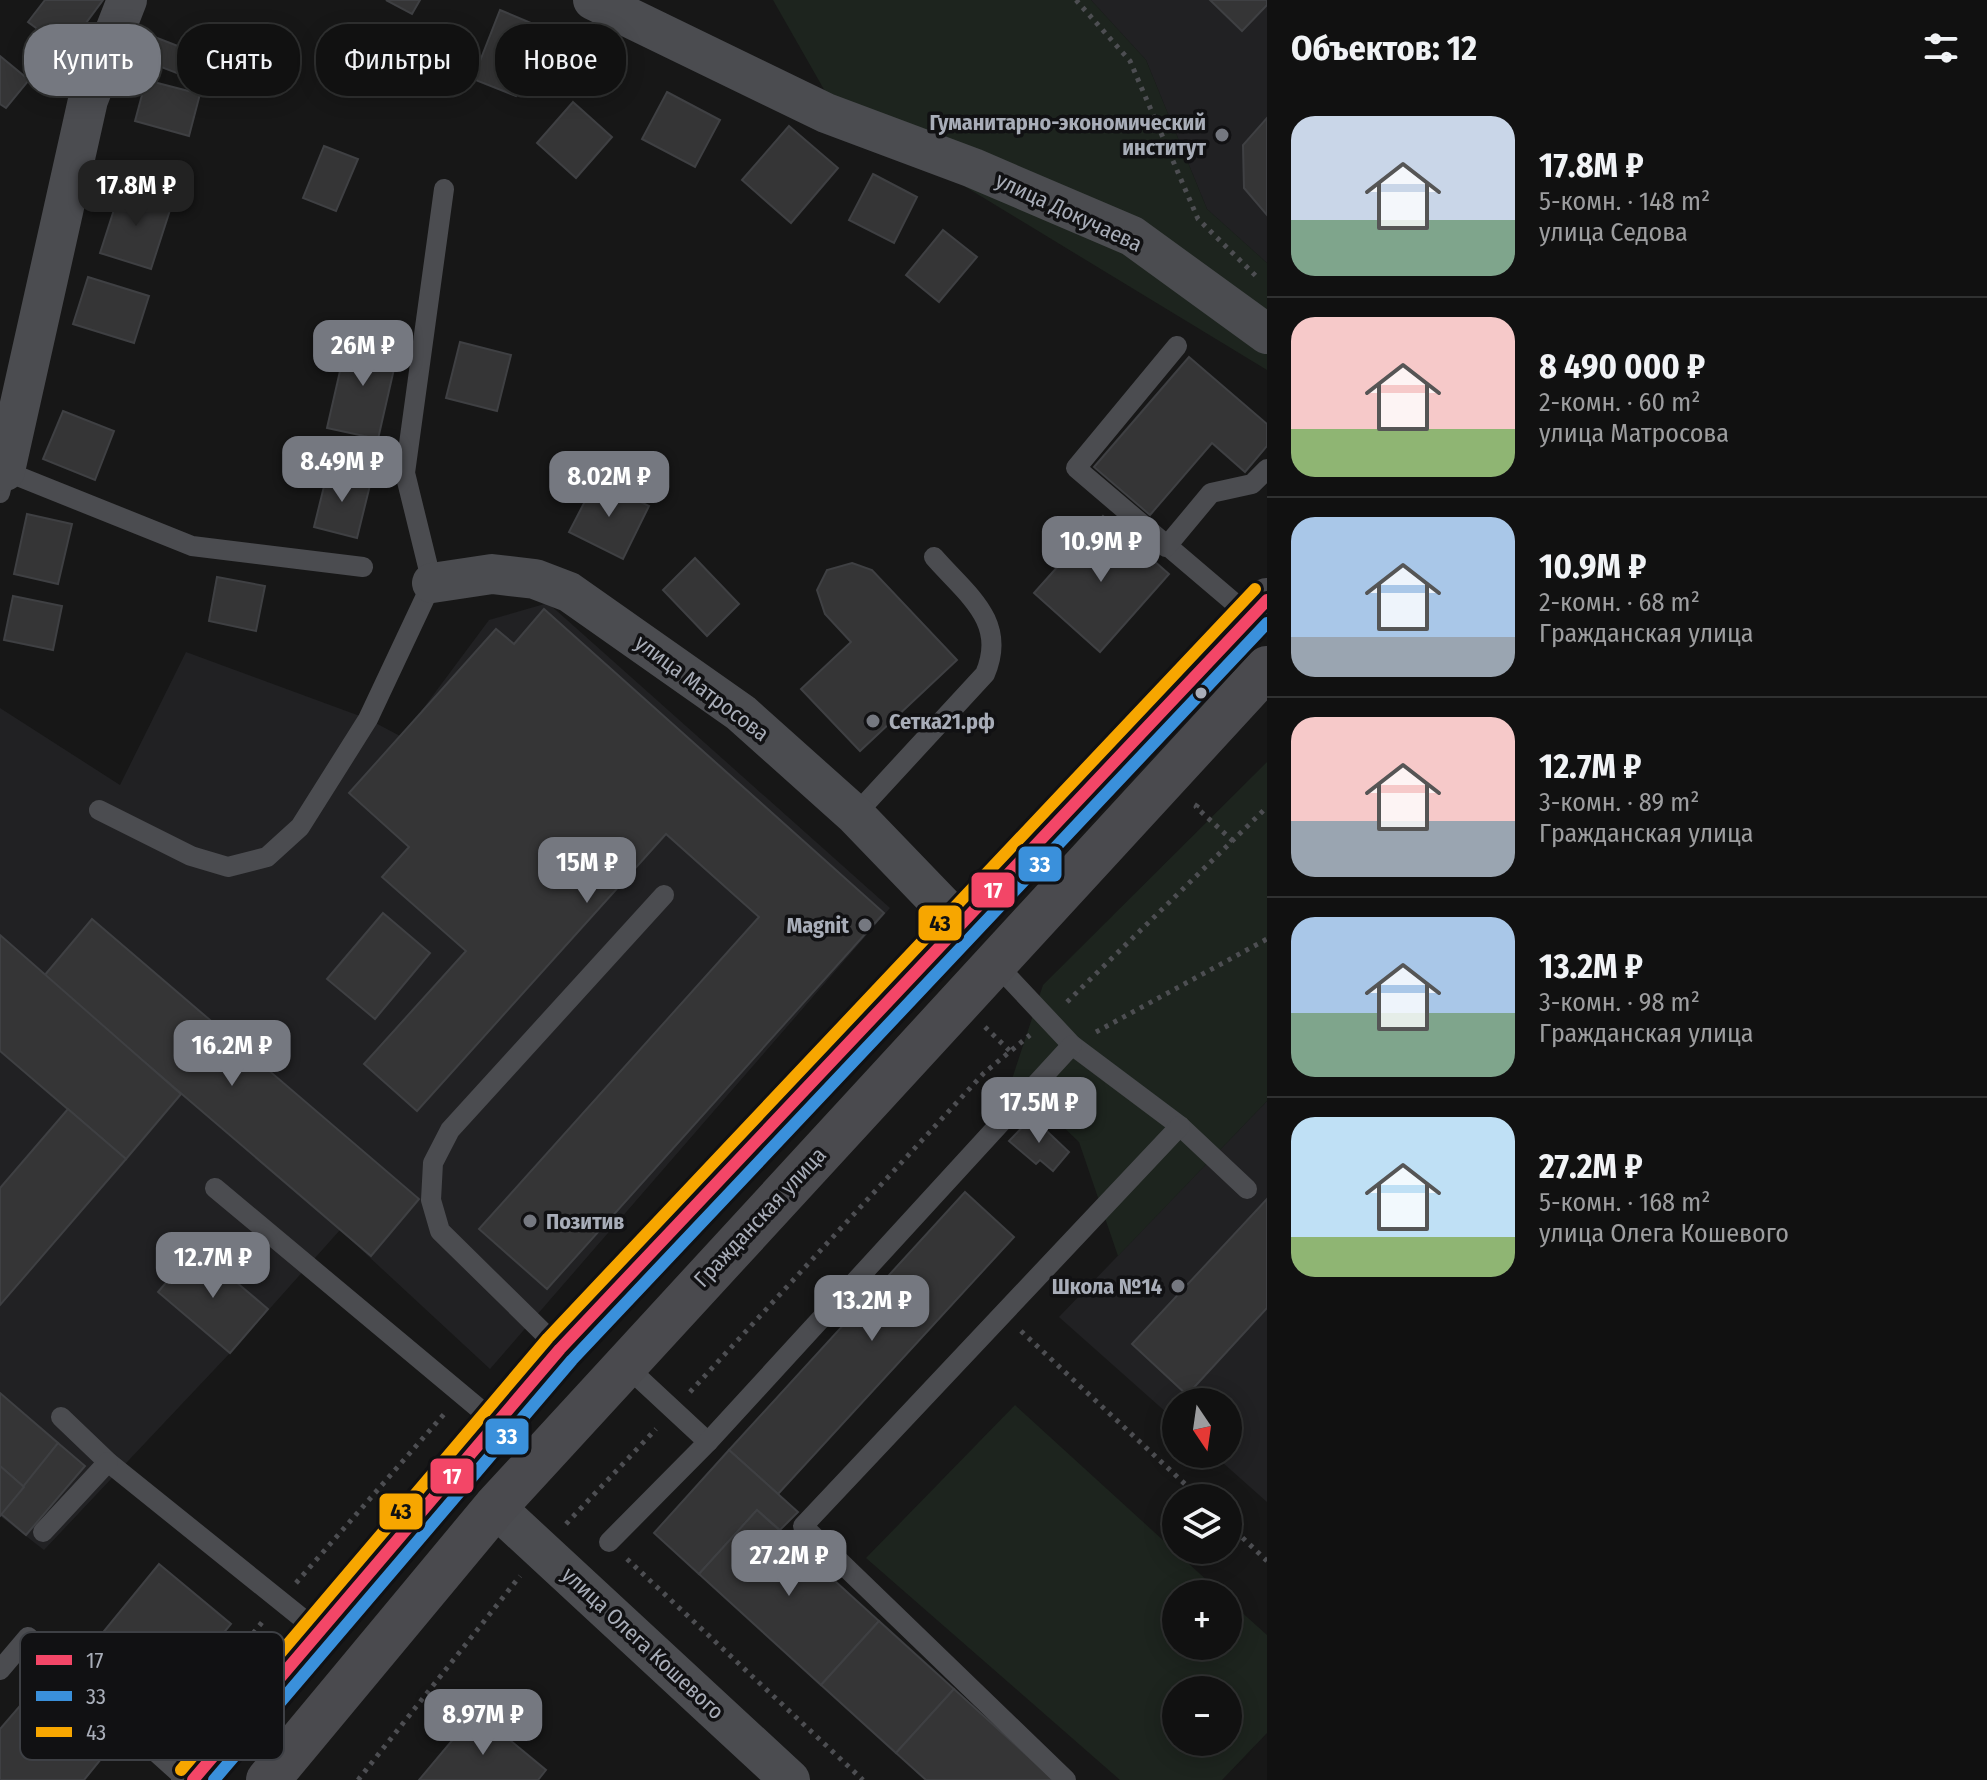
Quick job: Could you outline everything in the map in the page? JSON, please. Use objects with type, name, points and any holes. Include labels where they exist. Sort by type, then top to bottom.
[{"type":"main road","points":[[284,1671],[560,1349],[1259,609]]},
{"type":"main road","name":"Гражданская улица","points":[[268,1780],[495,1507],[1267,668]]},
{"type":"main road","points":[[961,925],[995,963]]},
{"type":"main road","points":[[190,1780],[207,1760]]},
{"type":"street","points":[[2,477],[88,100],[127,0]]},
{"type":"street","name":"улица Докучаева","points":[[593,0],[826,113],[973,168],[1132,236],[1267,334]]},
{"type":"street","name":"улица Матросова","points":[[432,583],[492,574],[535,579],[569,592],[741,713],[855,815],[961,925]]},
{"type":"street","name":"улица Олега Кошевого","points":[[495,1507],[790,1780]]},
{"type":"lane","points":[[99,810],[191,856],[228,867],[267,857],[300,827],[368,719],[432,583],[405,473],[444,189]]},
{"type":"lane","points":[[1177,346],[1076,468],[1166,547],[1259,609]]},
{"type":"lane","points":[[1166,547],[1211,493],[1252,484],[1267,469]]},
{"type":"lane","points":[[2,477],[192,546],[363,567]]},
{"type":"lane","points":[[855,815],[985,674],[992,656],[993,633],[987,618],[934,557]]},
{"type":"lane","points":[[560,1349],[440,1231],[431,1200],[433,1163],[450,1130],[664,895]]},
{"type":"lane","points":[[995,963],[1072,1045],[1180,1126],[1247,1189]]},
{"type":"lane","points":[[609,1542],[708,1442],[1072,1045]]},
{"type":"lane","points":[[1066,1780],[803,1526],[1180,1126]]},
{"type":"lane","points":[[215,1188],[495,1422]]},
{"type":"lane","points":[[624,1364],[708,1442]]},
{"type":"lane","points":[[61,1417],[108,1462],[318,1631]]},
{"type":"lane","points":[[43,1532],[108,1462]]},
{"type":"lane","points":[[0,1670],[20,1646]]},
{"type":"lane","points":[[167,1760],[190,1780]]},
{"type":"path","points":[[1076,0],[1130,61],[1198,219],[1267,288]]},
{"type":"path","points":[[1206,796],[1196,807],[1234,842]]},
{"type":"path","points":[[358,1780],[542,1549],[984,1073],[1049,1019],[1267,807]]},
{"type":"path","points":[[1072,1045],[1267,939]]},
{"type":"path","points":[[1003,1314],[1185,1484]]},
{"type":"path","points":[[1242,1537],[1267,1561]]},
{"type":"path","points":[[609,1542],[863,1780]]},
{"type":"shaded area","points":[[773,0],[1091,0],[1146,60],[1207,209],[1267,263],[1267,370],[834,107]]},
{"type":"shaded area","name":"Гуманитарно-экономический институт","points":[[1091,0],[1267,0],[1267,263],[1207,209],[1146,60]]},
{"type":"shaded area","points":[[548,603],[890,908],[490,1369],[340,1230],[230,1353],[44,1550],[0,1516],[0,708],[120,785],[186,652],[368,719],[402,737],[489,620]]},
{"type":"shaded area","points":[[1267,762],[1267,1101],[1118,1256],[1079,1142],[1031,1096],[1010,1118],[992,1100],[1012,1079],[1043,985]]},
{"type":"shaded area","name":"Школа №14","points":[[1267,1101],[1267,1502],[1229,1468],[1242,1468],[1242,1388],[1162,1388],[1162,1409],[1059,1317]]},
{"type":"shaded area","points":[[1015,1405],[1162,1539],[1162,1564],[1189,1564],[1207,1580],[1162,1580],[1162,1660],[1242,1660],[1242,1613],[1267,1635],[1267,1733],[1222,1780],[1120,1780],[866,1558]]},
{"type":"building","points":[[45,0],[103,0],[85,24],[28,22]]},
{"type":"building","points":[[386,0],[420,0],[412,14]]},
{"type":"building","points":[[1210,0],[1267,0],[1267,5],[1242,31]]},
{"type":"building","points":[[500,10],[533,24],[495,24],[495,88],[479,81],[479,64]]},
{"type":"building","points":[[161,39],[177,46],[177,73],[161,67]]},
{"type":"building","points":[[0,56],[24,76],[24,86],[6,108],[0,104]]},
{"type":"building","points":[[161,84],[177,88],[177,96],[199,96],[189,136],[135,121],[142,96],[161,96]]},
{"type":"building","points":[[667,92],[720,120],[695,167],[642,139]]},
{"type":"building","points":[[573,102],[612,137],[576,178],[537,143]]},
{"type":"building","points":[[1267,118],[1267,215],[1244,188],[1243,145]]},
{"type":"building","points":[[789,126],[838,168],[791,223],[742,180]]},
{"type":"building","points":[[324,146],[358,159],[336,211],[303,198]]},
{"type":"building","points":[[873,174],[917,197],[894,243],[849,220]]},
{"type":"building","points":[[121,188],[172,204],[151,269],[100,253]]},
{"type":"building","points":[[943,230],[977,257],[939,302],[906,275]]},
{"type":"building","points":[[88,277],[149,296],[134,343],[73,324]]},
{"type":"building","points":[[348,336],[399,347],[378,439],[327,428]]},
{"type":"building","points":[[460,342],[511,355],[497,411],[446,398]]},
{"type":"building","points":[[1189,357],[1267,424],[1267,446],[1245,472],[1212,443],[1150,515],[1094,467]]},
{"type":"building","points":[[63,411],[114,431],[95,480],[43,459]]},
{"type":"building","points":[[328,470],[371,481],[357,538],[314,527]]},
{"type":"building","points":[[596,480],[649,506],[623,559],[569,532]]},
{"type":"building","points":[[27,514],[72,524],[58,584],[14,574]]},
{"type":"building","points":[[1103,516],[1169,574],[1100,652],[1034,593]]},
{"type":"building","points":[[695,558],[739,604],[707,636],[663,590]]},
{"type":"building","points":[[852,563],[872,570],[957,660],[860,751],[801,689],[851,642],[825,614],[817,590],[827,570]]},
{"type":"building","points":[[217,577],[265,586],[256,631],[209,621]]},
{"type":"building","points":[[13,596],[62,606],[53,650],[4,640]]},
{"type":"building","points":[[544,609],[884,913],[547,1289],[479,1229],[759,917],[666,834],[417,1111],[364,1064],[466,951],[382,877],[409,847],[349,793],[496,629],[514,644]]},
{"type":"building","points":[[383,913],[430,953],[375,1019],[327,979]]},
{"type":"building","points":[[92,919],[419,1199],[371,1256],[44,976]]},
{"type":"building","points":[[0,935],[181,1094],[126,1159],[0,1051]]},
{"type":"building","points":[[68,1109],[126,1159],[0,1305],[0,1188]]},
{"type":"building","points":[[1032,1117],[1069,1152],[1053,1171],[1040,1160],[1036,1164],[1009,1141]]},
{"type":"building","points":[[965,1192],[1014,1237],[778,1494],[729,1450]]},
{"type":"building","points":[[1267,1199],[1267,1308],[1193,1388],[1179,1388],[1132,1344]]},
{"type":"building","points":[[196,1248],[268,1309],[230,1353],[158,1292]]},
{"type":"building","points":[[0,1393],[58,1443],[24,1487],[0,1466]]},
{"type":"building","points":[[58,1443],[85,1466],[26,1535],[1,1514]]},
{"type":"building","points":[[729,1450],[798,1512],[780,1530],[757,1510],[699,1574],[654,1533]]},
{"type":"building","points":[[0,1466],[24,1487],[0,1516]]},
{"type":"building","points":[[757,1510],[879,1621],[821,1685],[699,1574]]},
{"type":"building","points":[[159,1564],[231,1624],[224,1632],[103,1632]]},
{"type":"building","points":[[879,1621],[954,1689],[896,1753],[821,1685]]},
{"type":"building","points":[[954,1689],[1054,1780],[926,1780],[896,1753]]},
{"type":"building","points":[[20,1706],[20,1760],[100,1760],[84,1780],[0,1780],[0,1729]]},
{"type":"building","points":[[476,1712],[546,1770],[538,1780],[419,1780]]},
{"type":"transit line","name":"43","points":[[284,1649],[548,1338],[1255,589]]},
{"type":"transit line","name":"17","points":[[284,1673],[560,1349],[1267,600]]},
{"type":"transit line","name":"33","points":[[284,1698],[572,1360],[1267,623]]},
{"type":"transit line","name":"43","points":[[181,1770],[189,1760]]},
{"type":"transit line","name":"17","points":[[193,1780],[210,1760]]},
{"type":"transit line","name":"33","points":[[214,1780],[231,1760]]},
{"type":"place","name":"Гуманитарно-экономический институт","points":[[1222,135]]},
{"type":"place","name":"Сетка21.рф","points":[[873,721]]},
{"type":"place","name":"Magnit","points":[[865,925]]},
{"type":"place","name":"Позитив","points":[[530,1221]]},
{"type":"place","name":"Школа №14","points":[[1178,1286]]}]
